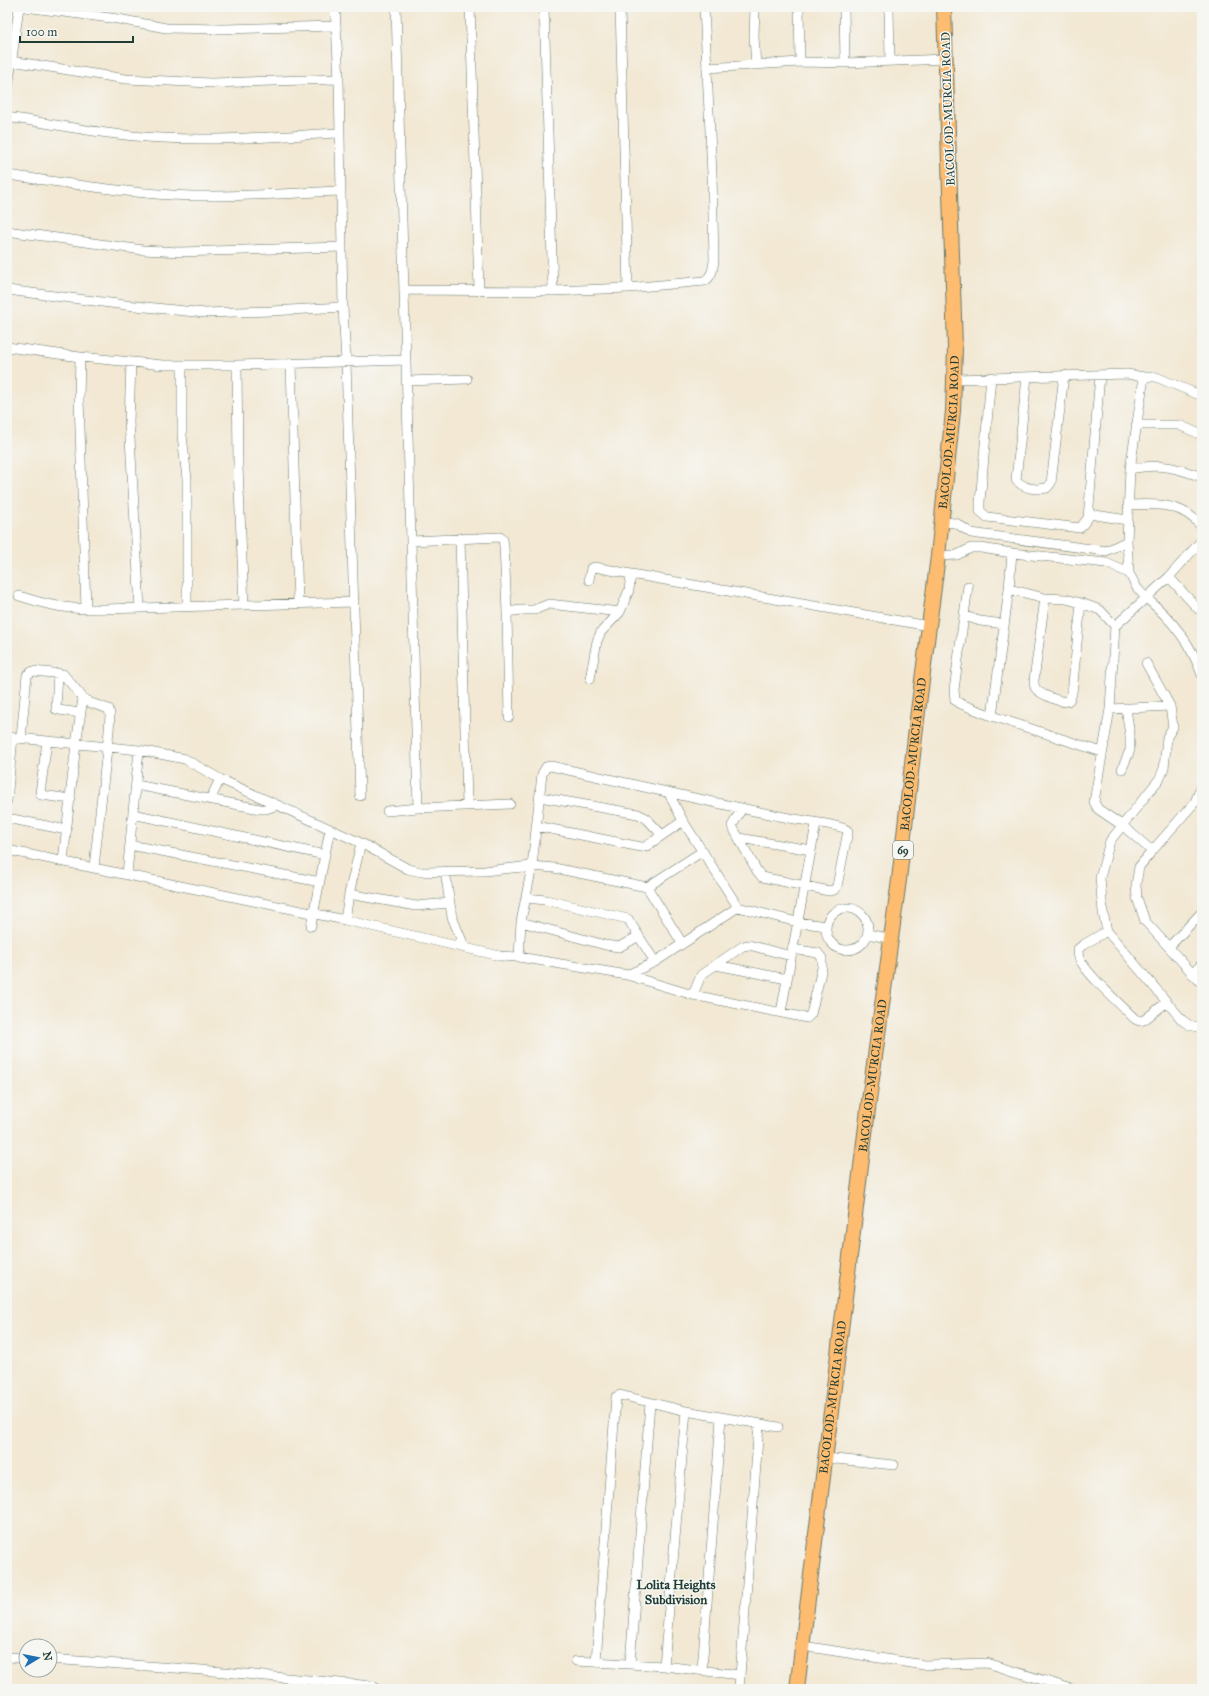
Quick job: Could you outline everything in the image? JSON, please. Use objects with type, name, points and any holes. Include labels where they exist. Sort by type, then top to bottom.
[{"type":"main road","name":"BACOLOD-MURCIA ROAD","points":[[797,1689],[870,1094],[892,939],[954,411],[955,379],[953,268],[944,7]]},
{"type":"street","points":[[7,95],[19,7]]},
{"type":"street","points":[[25,7],[174,28],[239,29],[336,26]]},
{"type":"street","points":[[335,7],[339,79],[343,307],[360,796]]},
{"type":"street","points":[[396,7],[406,290],[406,381],[418,808]]},
{"type":"street","points":[[470,7],[479,290]]},
{"type":"street","points":[[544,7],[553,291]]},
{"type":"street","points":[[620,7],[628,288]]},
{"type":"street","points":[[406,290],[553,291],[628,288],[705,281],[711,276],[714,252],[704,7]]},
{"type":"street","points":[[755,7],[754,37],[756,65]]},
{"type":"street","points":[[798,7],[800,62]]},
{"type":"street","points":[[844,7],[845,63]]},
{"type":"street","points":[[889,7],[890,61]]},
{"type":"street","points":[[707,68],[800,62],[845,63],[946,59]]},
{"type":"street","points":[[10,66],[126,78],[211,83],[339,79]]},
{"type":"street","points":[[7,117],[104,133],[164,138],[240,138],[339,133]]},
{"type":"street","points":[[7,175],[117,190],[191,196],[226,196],[341,190]]},
{"type":"street","points":[[7,231],[143,250],[180,252],[342,247]]},
{"type":"street","points":[[7,290],[126,305],[205,312],[271,311],[343,307]]},
{"type":"street","points":[[7,347],[80,357],[182,365],[291,364],[406,360]]},
{"type":"street","points":[[80,357],[79,399],[86,609]]},
{"type":"street","points":[[131,362],[129,422],[140,608]]},
{"type":"street","points":[[291,364],[298,603]]},
{"type":"street","points":[[182,365],[182,435],[187,479],[187,606]]},
{"type":"street","points":[[236,365],[238,466],[244,605]]},
{"type":"street","points":[[955,379],[1127,374],[1144,377],[1156,377],[1202,396]]},
{"type":"street","points":[[991,377],[980,511],[987,517],[1080,528],[1086,522],[1089,514],[1100,375]]},
{"type":"street","points":[[1027,377],[1016,480],[1019,484],[1030,489],[1042,489],[1047,488],[1051,483],[1064,376]]},
{"type":"street","points":[[1144,377],[1130,469],[1127,520],[1129,573],[1137,588],[1146,598],[1165,614],[1183,637],[1197,661],[1202,675]]},
{"type":"street","points":[[406,381],[467,380]]},
{"type":"street","points":[[1136,425],[1179,425],[1202,435]]},
{"type":"street","points":[[1130,469],[1151,465],[1180,469],[1202,477]]},
{"type":"street","points":[[1128,505],[1156,504],[1172,506],[1188,514],[1202,527]]},
{"type":"street","points":[[1089,514],[1127,520]]},
{"type":"street","points":[[942,522],[956,523],[972,533],[1106,551],[1127,541]]},
{"type":"street","points":[[997,550],[998,536]]},
{"type":"street","points":[[411,541],[498,537],[503,540],[507,612],[509,717]]},
{"type":"street","points":[[460,538],[467,805]]},
{"type":"street","points":[[1152,851],[1123,826],[1094,806],[1110,709],[1115,626],[1169,577],[1202,540]]},
{"type":"street","points":[[1053,557],[1054,545]]},
{"type":"street","points":[[938,556],[957,555],[975,548],[1106,563],[1129,573]]},
{"type":"street","points":[[1106,551],[1106,563]]},
{"type":"street","points":[[992,716],[1009,589],[1012,553]]},
{"type":"street","points":[[589,580],[591,568],[595,567],[929,626]]},
{"type":"street","points":[[590,679],[597,641],[601,632],[620,612],[629,590],[631,574]]},
{"type":"street","points":[[1169,577],[1198,609],[1202,610]]},
{"type":"street","points":[[968,586],[954,690],[955,700],[961,704],[992,716],[1102,752]]},
{"type":"street","points":[[1009,589],[1045,598],[1066,598],[1081,603],[1100,610],[1115,626]]},
{"type":"street","points":[[19,596],[54,606],[86,609],[354,602]]},
{"type":"street","points":[[1045,598],[1034,680],[1035,688],[1040,693],[1063,702],[1068,701],[1072,693],[1081,603]]},
{"type":"street","points":[[507,612],[534,610],[549,604],[620,612]]},
{"type":"street","points":[[965,616],[980,621],[1004,624]]},
{"type":"street","points":[[1146,663],[1170,706],[1173,727],[1167,737],[1164,768],[1160,778],[1110,841],[1100,878],[1103,912],[1107,931],[1167,1002],[1185,1023],[1202,1028]]},
{"type":"street","points":[[7,801],[14,737],[27,675],[33,671],[66,675],[83,698],[109,708],[110,715],[107,748],[94,867]]},
{"type":"street","points":[[58,673],[56,708],[59,710],[80,713]]},
{"type":"street","points":[[63,861],[76,744],[83,698]]},
{"type":"street","points":[[1110,709],[1170,706]]},
{"type":"street","points":[[1122,769],[1130,750],[1130,736],[1126,708]]},
{"type":"street","points":[[14,737],[107,748],[139,750],[185,759],[220,779],[361,843],[408,869],[432,873],[445,871],[484,872],[532,866],[554,868],[647,887],[703,851]]},
{"type":"street","points":[[47,740],[40,793],[41,795],[71,799]]},
{"type":"street","points":[[126,874],[139,750]]},
{"type":"street","points":[[519,957],[521,922],[532,866],[543,770],[546,767],[551,766],[669,794],[742,808],[816,824],[842,826],[847,828],[847,838],[837,886],[834,890],[829,891],[762,878],[732,826],[742,808]]},
{"type":"street","points":[[210,800],[220,779]]},
{"type":"street","points":[[136,785],[260,809],[266,809],[278,805]]},
{"type":"street","points":[[1202,785],[1194,802],[1139,867],[1136,885],[1137,898],[1145,921],[1202,984]]},
{"type":"street","points":[[669,794],[683,821],[738,907],[797,922],[826,926]]},
{"type":"street","points":[[540,797],[638,814],[646,818],[662,836]]},
{"type":"street","points":[[387,811],[467,805],[510,804]]},
{"type":"street","points":[[133,814],[325,855]]},
{"type":"street","points":[[7,818],[67,830]]},
{"type":"street","points":[[536,826],[645,847],[683,821]]},
{"type":"street","points":[[781,1012],[816,824]]},
{"type":"street","points":[[311,926],[330,829]]},
{"type":"street","points":[[739,838],[811,850]]},
{"type":"street","points":[[345,920],[349,894],[361,843]]},
{"type":"street","points":[[130,845],[320,882]]},
{"type":"street","points":[[7,850],[345,920],[500,956],[519,957],[627,975],[693,994],[804,1018],[809,1017],[822,968],[822,958],[818,953],[792,953],[749,945],[738,949],[701,975],[693,994]]},
{"type":"street","points":[[445,871],[452,917],[465,948]]},
{"type":"street","points":[[647,887],[682,943]]},
{"type":"street","points":[[349,894],[416,906],[449,903]]},
{"type":"street","points":[[526,898],[546,900],[628,919],[655,962]]},
{"type":"street","points":[[627,975],[655,962],[738,907]]},
{"type":"street","points":[[846,908],[856,910],[863,916],[868,924],[868,934],[864,942],[858,948],[849,950],[841,949],[833,945],[829,940],[826,933],[826,926],[830,917],[837,911],[846,908]]},
{"type":"street","points":[[1169,947],[1202,912]]},
{"type":"street","points":[[521,922],[605,946],[619,947],[638,936]]},
{"type":"street","points":[[1107,931],[1078,949],[1078,956],[1090,972],[1134,1019],[1140,1021],[1144,1020],[1167,1002]]},
{"type":"street","points":[[868,934],[892,939]]},
{"type":"street","points":[[1192,974],[1202,964]]},
{"type":"street","points":[[716,965],[787,980]]},
{"type":"street","points":[[596,1661],[615,1399],[620,1395],[686,1411],[759,1425],[778,1427]]},
{"type":"street","points":[[630,1664],[650,1403]]},
{"type":"street","points":[[664,1666],[686,1411]]},
{"type":"street","points":[[702,1670],[721,1418]]},
{"type":"street","points":[[739,1689],[759,1425]]},
{"type":"street","points":[[826,1458],[894,1465]]},
{"type":"street","points":[[803,1646],[924,1665],[987,1662],[1072,1689]]},
{"type":"street","points":[[7,1657],[18,1658]]},
{"type":"street","points":[[58,1660],[202,1670],[357,1684],[373,1686],[377,1689]]},
{"type":"street","points":[[576,1661],[664,1666],[740,1675]]},
{"type":"district","name":"Lolita Heights Subdivision","points":[[676,1592]]}]
